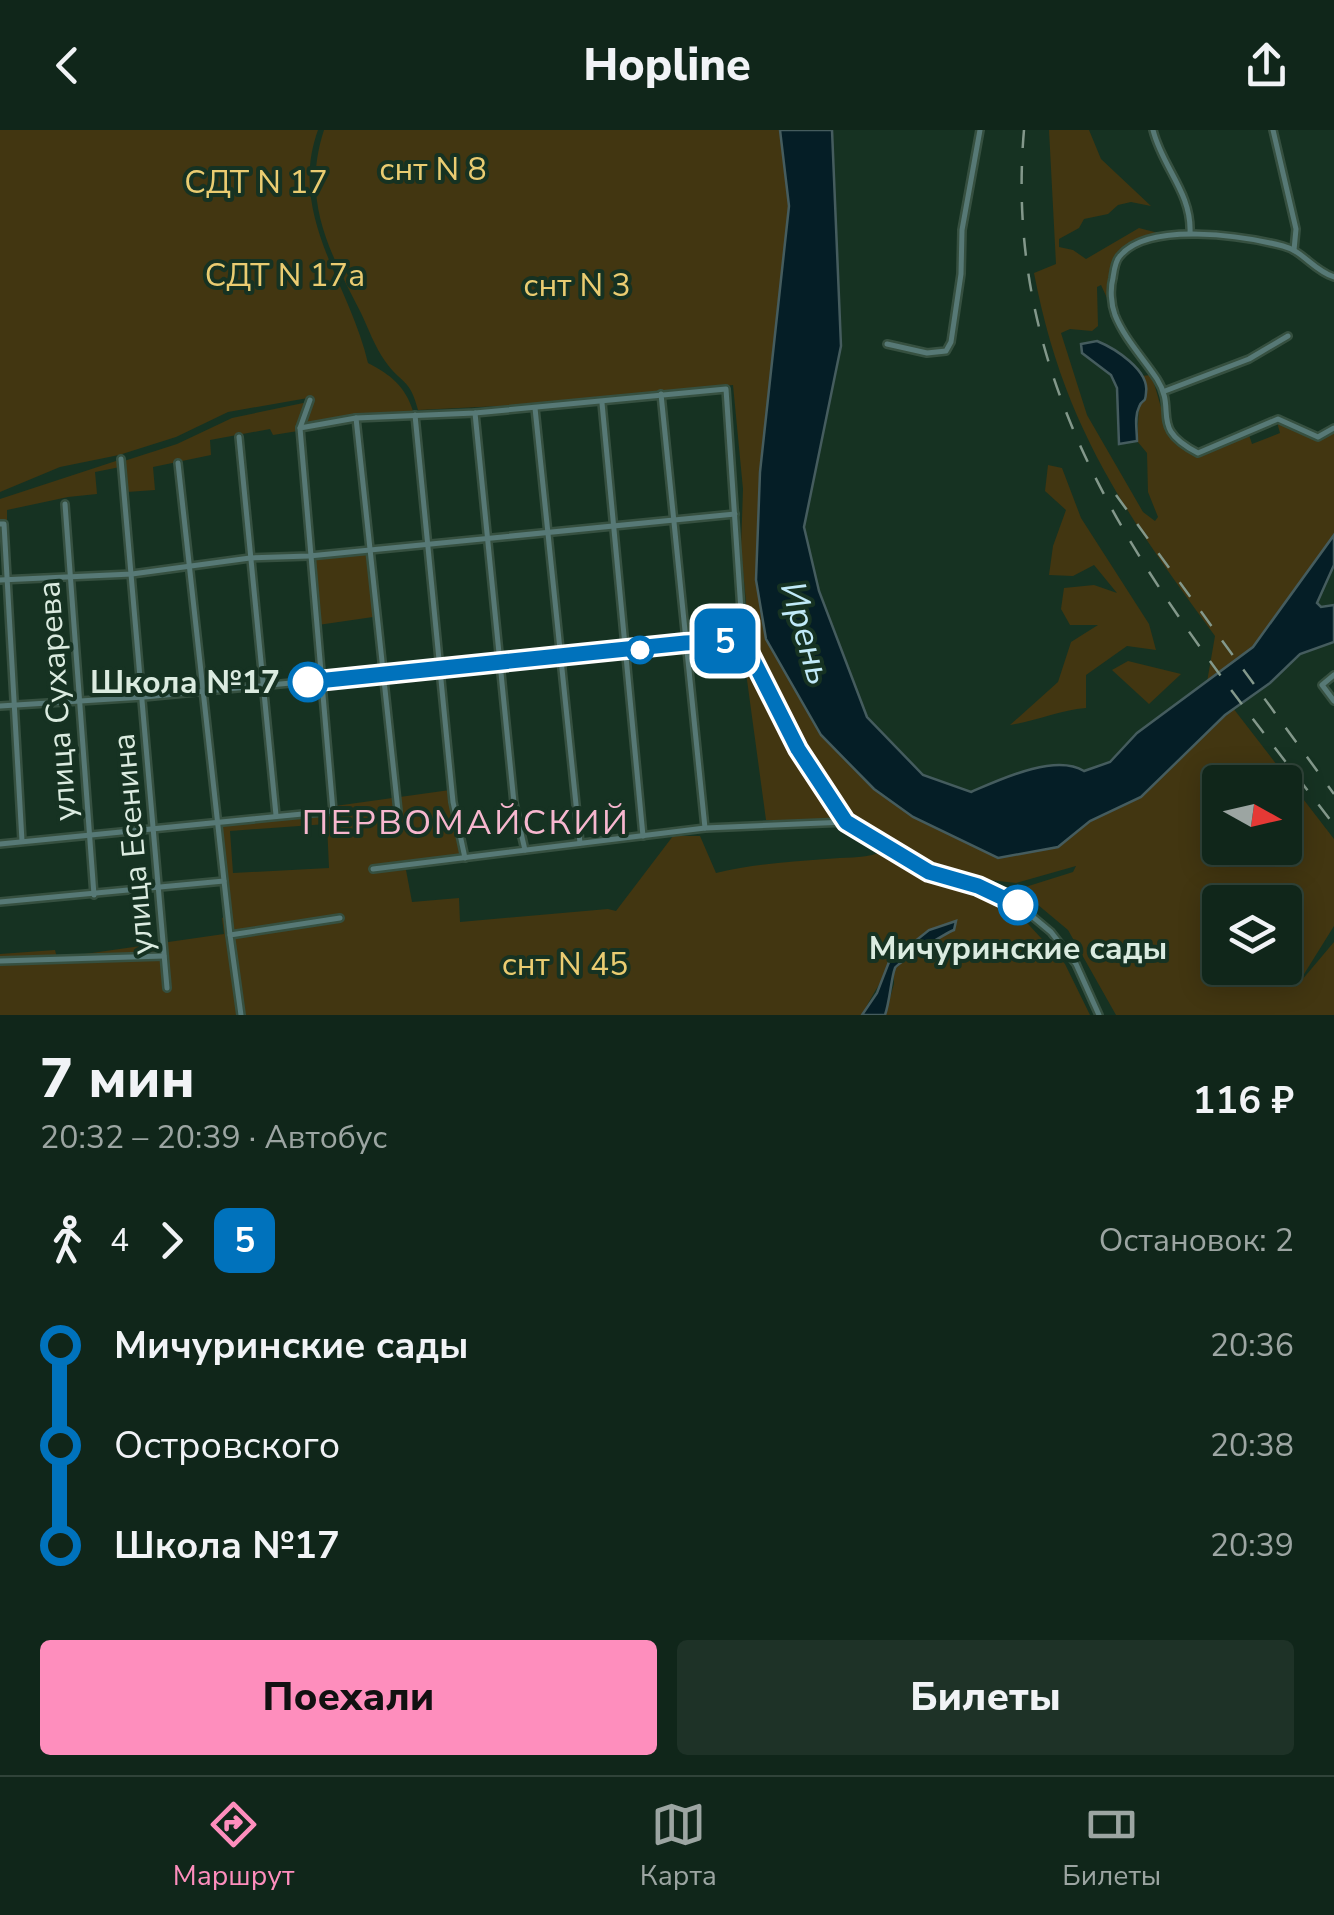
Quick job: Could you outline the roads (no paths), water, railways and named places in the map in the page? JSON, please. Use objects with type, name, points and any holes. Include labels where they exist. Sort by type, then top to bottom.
[{"type":"street","points":[[887,344],[946,351],[952,336],[961,274],[962,230],[980,130]]},
{"type":"street","points":[[1153,130],[1159,154],[1186,199],[1190,234]]},
{"type":"street","points":[[1273,130],[1296,230],[1294,250]]},
{"type":"street","points":[[1334,276],[1311,266],[1294,250],[1240,238],[1174,234],[1134,245],[1118,257],[1111,284],[1114,314],[1165,391],[1165,422],[1170,432],[1198,454],[1278,419],[1318,437],[1334,428]]},
{"type":"street","points":[[1165,391],[1250,359],[1288,336]]},
{"type":"street","points":[[300,428],[356,418],[475,413],[726,389],[743,640],[798,749],[846,822],[929,872],[1014,901],[1051,932],[1076,964],[1099,1015]]},
{"type":"street","points":[[660,394],[705,828]]},
{"type":"street","points":[[0,844],[333,811],[300,428],[310,400]]},
{"type":"street","points":[[602,403],[643,836]]},
{"type":"street","points":[[535,408],[580,843]]},
{"type":"street","points":[[415,413],[453,802],[465,858]]},
{"type":"street","points":[[475,413],[514,803],[524,850]]},
{"type":"street","points":[[356,418],[398,811]]},
{"type":"street","points":[[239,436],[260,686],[276,814]]},
{"type":"street","name":"улица Есенина","points":[[121,459],[167,988]]},
{"type":"street","points":[[178,463],[241,1015]]},
{"type":"street","name":"улица Сухарева","points":[[65,504],[94,895]]},
{"type":"street","points":[[4,580],[132,574],[250,558],[310,556],[734,514]]},
{"type":"street","points":[[0,524],[4,524],[4,580],[17,704],[22,842]]},
{"type":"street","points":[[0,706],[204,692],[743,640]]},
{"type":"street","points":[[1334,675],[1322,685],[1334,700]]},
{"type":"street","points":[[374,869],[705,828],[846,822]]},
{"type":"street","points":[[0,902],[224,881]]},
{"type":"street","points":[[230,935],[340,918]]},
{"type":"street","points":[[0,961],[164,956]]},
{"type":"water","name":"Ирень","points":[[780,130],[832,130],[841,346],[804,527],[819,591],[867,717],[923,775],[971,792],[1043,767],[1072,766],[1084,771],[1110,762],[1137,733],[1253,647],[1334,535],[1334,565],[1317,603],[1321,607],[1334,605],[1334,642],[1300,654],[1270,683],[1225,715],[1141,797],[1090,821],[1058,847],[998,858],[913,817],[874,789],[821,735],[766,639],[756,580],[760,472],[789,206]]},
{"type":"water","points":[[1097,341],[1137,368],[1146,384],[1145,399],[1137,415],[1137,441],[1119,444],[1117,388],[1111,375],[1082,353],[1081,344]]},
{"type":"water","points":[[956,921],[954,930],[895,968],[885,1015],[862,1015],[877,993],[889,962],[929,930]]},
{"type":"railway","points":[[1024,130],[1024,233],[1039,329],[1069,419],[1110,505],[1159,587],[1334,825]]},
{"type":"railway","points":[[1116,495],[1334,794]]},
{"type":"place","name":"Школа №17","points":[[308,682]]},
{"type":"place","name":"Мичуринские сады","points":[[1018,905]]},
{"type":"district","name":"ПЕРВОМАЙСКИЙ","points":[[466,822]]},
{"type":"park label","name":"снт N 8","points":[[433,169]]},
{"type":"park label","name":"СДТ N 17","points":[[256,182]]},
{"type":"park label","name":"СДТ N 17а","points":[[285,275]]},
{"type":"park label","name":"снт N 3","points":[[577,285]]},
{"type":"park label","name":"снт N 45","points":[[565,964]]}]
